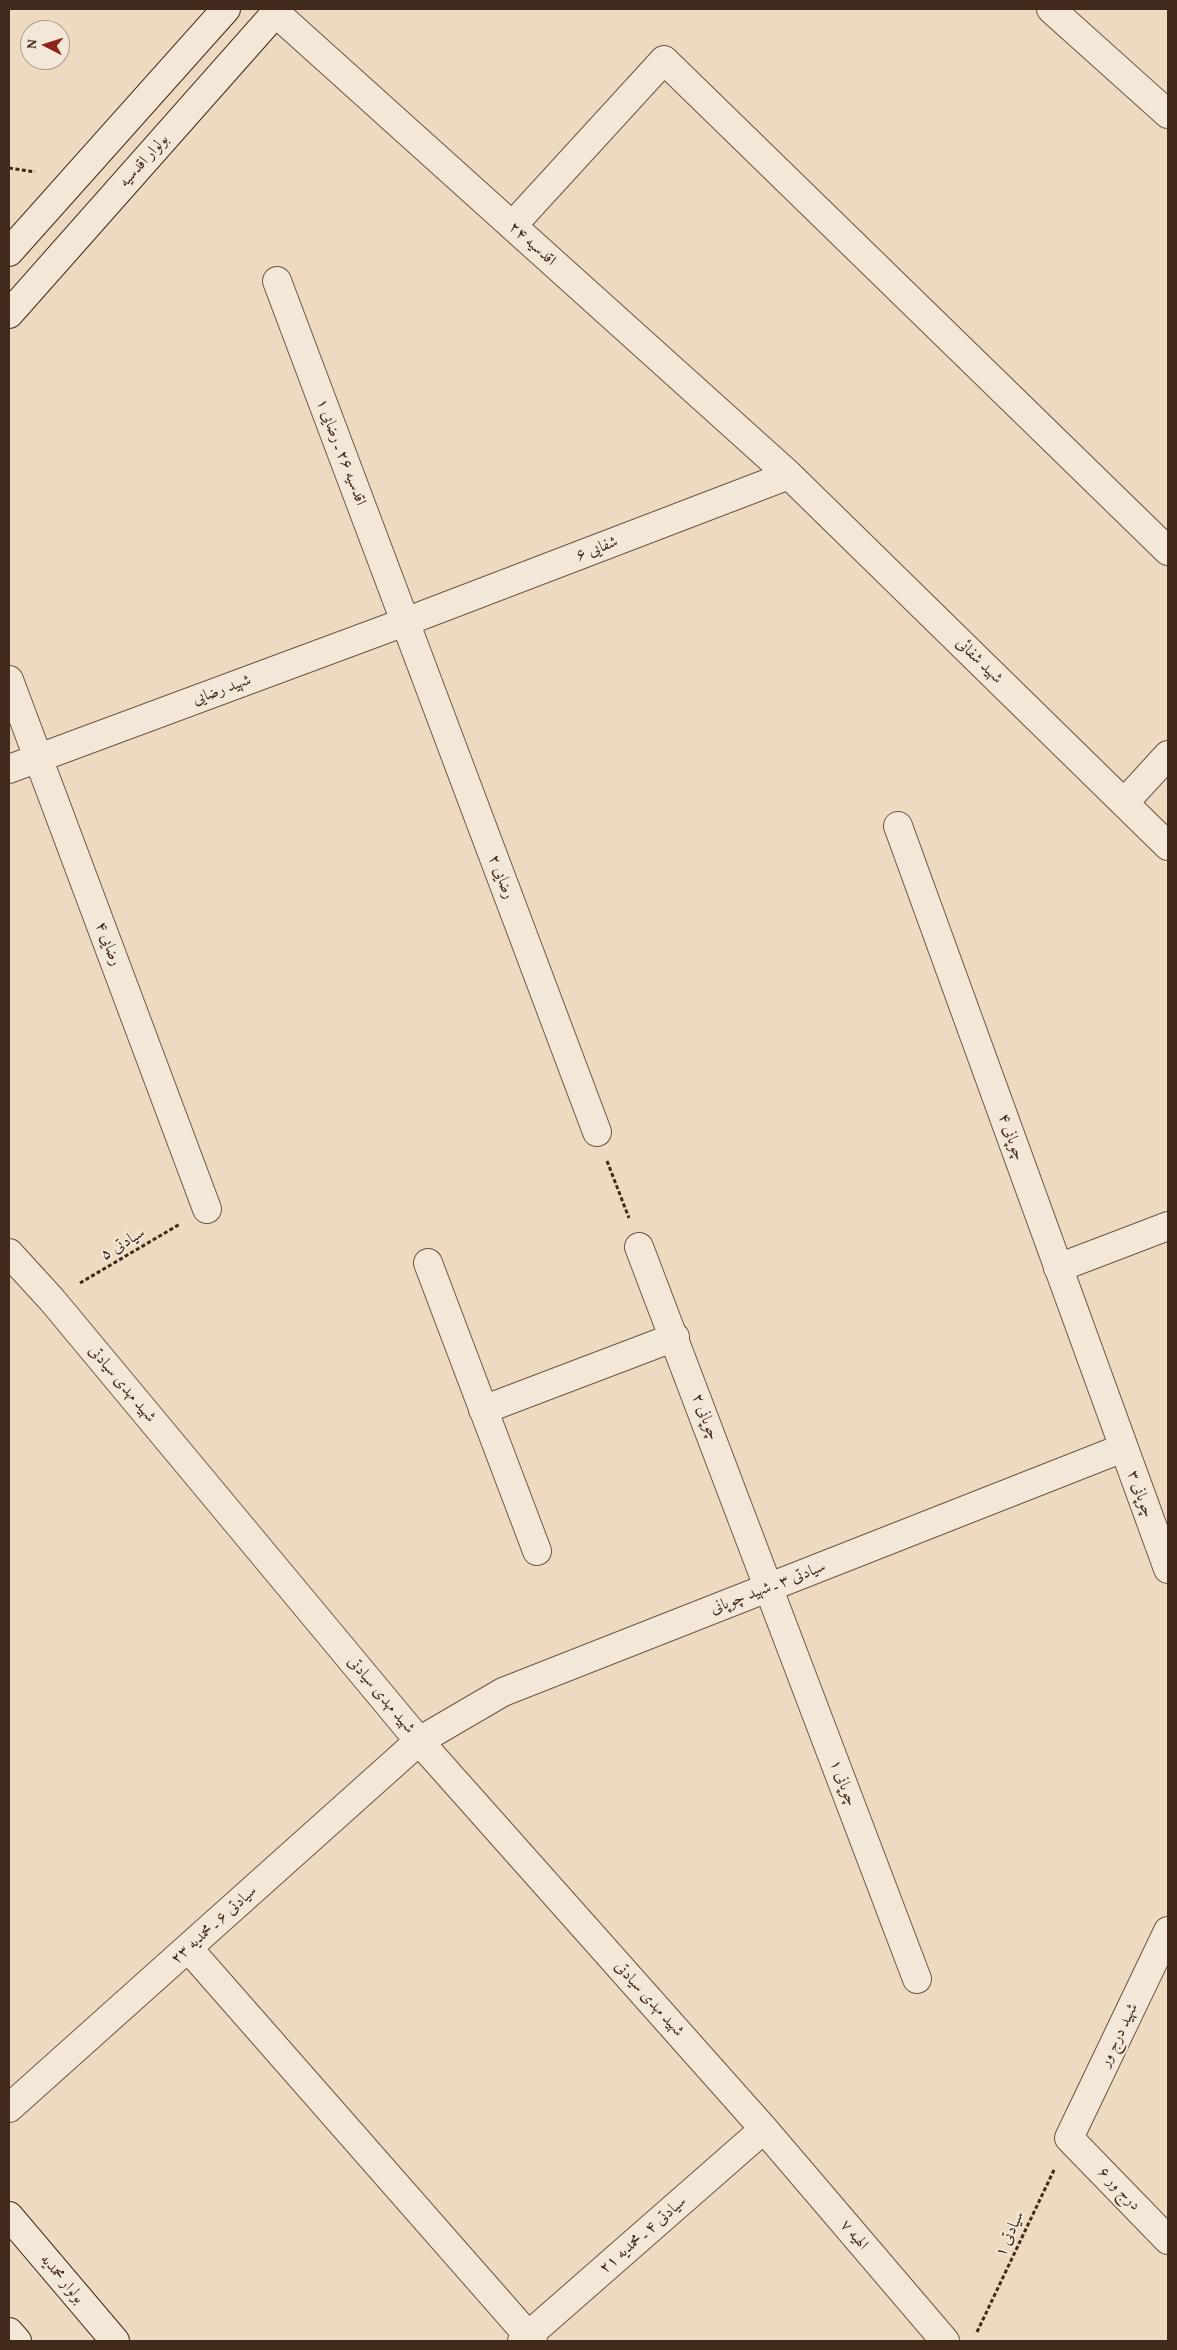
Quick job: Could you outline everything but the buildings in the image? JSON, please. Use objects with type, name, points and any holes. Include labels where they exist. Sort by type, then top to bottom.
[{"type":"street","points":[[9,252],[226,9]]},
{"type":"street","points":[[1052,9],[1168,114]]},
{"type":"street","name":"اقدسیه ۲۴","points":[[278,11],[512,226],[789,475]]},
{"type":"street","name":"بولوار اقدسیه","points":[[9,314],[278,11]]},
{"type":"street","points":[[512,226],[664,60],[1168,551]]},
{"type":"street","name":"اقدسیه ۲۶ ـ رضایی ۱","points":[[277,281],[406,622]]},
{"type":"street","name":"شفایی ۶","points":[[406,622],[789,475]]},
{"type":"street","name":"شهید شفائی","points":[[789,475],[1168,846]]},
{"type":"street","name":"شهید رضایی","points":[[9,769],[406,622]]},
{"type":"street","name":"رضایی ۲","points":[[406,622],[597,1132]]},
{"type":"street","name":"رضایی ۴","points":[[9,680],[207,1209]]},
{"type":"street","points":[[1124,803],[1168,755]]},
{"type":"street","name":"چوپانی ۴","points":[[898,826],[1123,1448]]},
{"type":"street","points":[[1058,1268],[1168,1226]]},
{"type":"street","name":"چوپانی ۲","points":[[639,1247],[770,1588]]},
{"type":"street","name":"شهید مهدی سیادتی","points":[[9,1253],[52,1300],[419,1741],[764,2129]]},
{"type":"street","points":[[428,1263],[537,1551]]},
{"type":"street","points":[[484,1410],[675,1337]]},
{"type":"street","name":"چوپانی ۳","points":[[1123,1448],[1168,1569]]},
{"type":"street","name":"سیادتی ۳ ـ شهید چوپانی","points":[[419,1741],[503,1692],[1123,1448]]},
{"type":"street","name":"چوپانی ۱","points":[[770,1588],[917,1979]]},
{"type":"street","name":"سیادتی ۶ ـ محمدیه ۲۳","points":[[9,2108],[419,1741]]},
{"type":"street","name":"شهید درج ور","points":[[1069,2138],[1168,1931]]},
{"type":"street","points":[[188,1948],[528,2339]]},
{"type":"street","name":"سیادتی ۴ ـ محمدیه ۲۱","points":[[528,2339],[764,2129]]},
{"type":"street","name":"الهیه ۷","points":[[764,2129],[945,2341]]},
{"type":"street","name":"درج ور ۶","points":[[1069,2138],[1168,2240]]},
{"type":"street","name":"بولوار محمدیه","points":[[9,2216],[115,2341]]},
{"type":"street","points":[[9,2332],[17,2341]]},
{"type":"path","points":[[597,1132],[639,1247]]},
{"type":"path","name":"سیادتی ۵","points":[[52,1300],[207,1209]]},
{"type":"path","name":"سیادتی ۱","points":[[972,2341],[1069,2138]]}]
